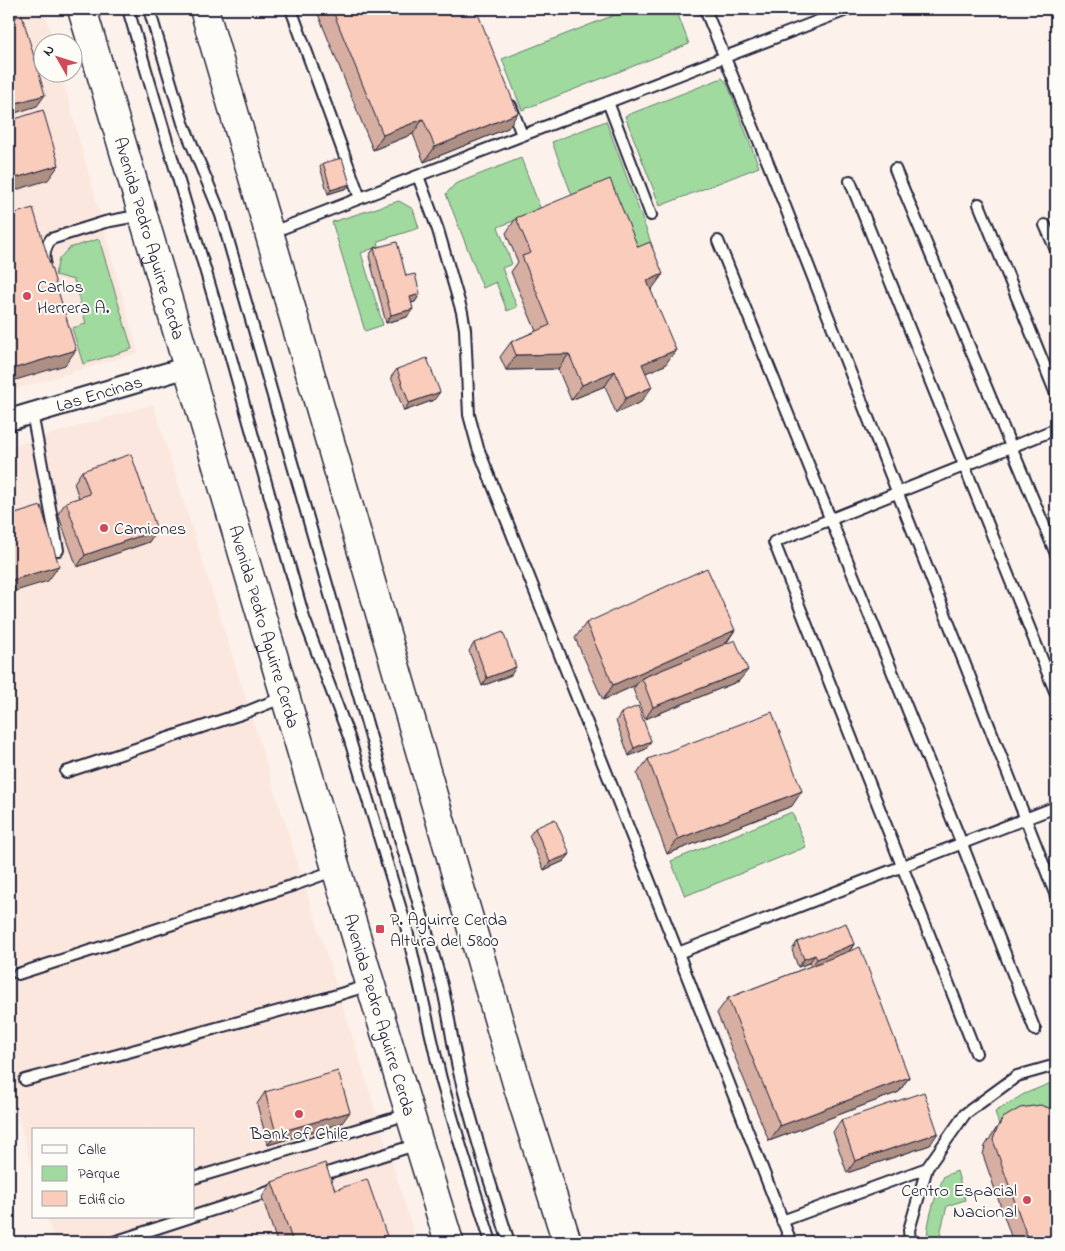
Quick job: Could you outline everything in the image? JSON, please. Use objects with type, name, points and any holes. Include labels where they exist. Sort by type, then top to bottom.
[{"type":"main road","name":"Avenida Pedro Aguirre Cerda","points":[[82,9],[336,870],[449,1242]]},
{"type":"main road","points":[[204,9],[514,1073],[567,1242]]},
{"type":"street","name":"Las Encinas","points":[[9,420],[188,367]]},
{"type":"lane","points":[[128,9],[226,340],[304,618],[348,737],[406,926],[441,1080],[492,1242]]},
{"type":"lane","points":[[149,9],[183,123],[220,215],[442,985],[449,1011],[459,1070],[475,1134],[509,1242]]},
{"type":"lane","points":[[291,9],[360,198]]},
{"type":"lane","points":[[705,9],[770,168],[1056,896]]},
{"type":"lane","points":[[269,233],[849,9]]},
{"type":"lane","points":[[508,98],[522,135]]},
{"type":"lane","points":[[608,102],[650,215]]},
{"type":"lane","points":[[896,169],[1056,554]]},
{"type":"lane","points":[[418,176],[438,230],[462,312],[465,329],[469,415],[478,448],[791,1242]]},
{"type":"lane","points":[[850,181],[1056,694]]},
{"type":"lane","points":[[979,204],[1056,394]]},
{"type":"lane","points":[[48,272],[44,255],[47,245],[51,240],[105,222],[143,215]]},
{"type":"lane","points":[[1045,225],[1056,250]]},
{"type":"lane","points":[[718,241],[962,844],[1034,1030]]},
{"type":"lane","points":[[32,413],[58,550]]},
{"type":"lane","points":[[976,1053],[774,542],[1056,429]]},
{"type":"lane","points":[[66,772],[244,713],[285,697]]},
{"type":"lane","points":[[678,953],[1056,807]]},
{"type":"lane","points":[[18,974],[336,870]]},
{"type":"lane","points":[[25,1080],[327,998],[371,984]]},
{"type":"lane","points":[[910,1242],[909,1230],[927,1168],[964,1114],[1017,1076],[1056,1065]]},
{"type":"lane","points":[[195,1178],[410,1114]]},
{"type":"lane","points":[[305,1180],[419,1143]]},
{"type":"lane","points":[[782,1221],[927,1168]]},
{"type":"lane","points":[[195,1216],[287,1186]]},
{"type":"lane","points":[[114,1242],[189,1218]]},
{"type":"shaded area","points":[[9,9],[44,9],[50,32],[32,32],[32,82],[63,82],[138,353],[9,391]]},
{"type":"shaded area","points":[[153,404],[417,1242],[54,1242],[47,1218],[195,1218],[195,1128],[32,1128],[32,1166],[9,1087],[9,447]]},
{"type":"green space","points":[[630,9],[676,9],[689,44],[522,110],[502,59]]},
{"type":"green space","points":[[722,78],[727,83],[759,167],[660,206],[625,116]]},
{"type":"green space","points":[[606,121],[653,248],[631,256],[573,198],[552,142]]},
{"type":"green space","points":[[521,158],[541,210],[498,227],[512,264],[502,268],[517,307],[507,311],[496,282],[483,288],[446,194],[455,184]]},
{"type":"green space","points":[[399,201],[413,209],[419,228],[378,241],[379,246],[361,253],[383,325],[365,331],[332,222]]},
{"type":"green space","points":[[99,239],[132,349],[83,364],[72,328],[86,324],[74,280],[55,275],[59,259],[69,248]]},
{"type":"green space","points":[[792,812],[806,847],[685,896],[671,861]]},
{"type":"green space","points":[[1056,1081],[1056,1157],[1000,1128],[995,1112],[1024,1094]]},
{"type":"green space","points":[[957,1171],[965,1200],[947,1206],[940,1242],[927,1242],[932,1208],[944,1176]]},
{"type":"building","points":[[332,9],[476,9],[518,113],[435,147],[423,119],[383,135]]},
{"type":"building","points":[[22,15],[32,50],[32,82],[41,82],[45,95],[9,105],[9,19]]},
{"type":"building","points":[[43,110],[59,165],[9,180],[9,121]]},
{"type":"building","points":[[342,158],[350,184],[331,190],[323,163]]},
{"type":"building","points":[[610,179],[638,247],[650,242],[663,274],[647,281],[676,350],[642,364],[652,387],[626,398],[615,371],[582,385],[569,354],[516,355],[511,342],[550,325],[522,256],[531,253],[516,218]]},
{"type":"building","name":"Carlos Herrera A.","points":[[33,208],[76,350],[9,370],[9,215]]},
{"type":"building","points":[[397,242],[406,276],[415,274],[420,294],[410,297],[413,309],[391,315],[374,248]]},
{"type":"building","points":[[427,358],[440,392],[409,403],[397,369]]},
{"type":"building","name":"Camiones","points":[[131,454],[157,530],[85,555],[66,502],[90,494],[82,471]]},
{"type":"building","points":[[41,506],[59,566],[9,581],[9,516]]},
{"type":"building","points":[[707,568],[735,630],[613,685],[586,623]]},
{"type":"building","points":[[503,632],[516,667],[487,678],[474,643]]},
{"type":"building","points":[[735,640],[748,670],[653,707],[642,678]]},
{"type":"building","points":[[638,706],[651,741],[634,748],[621,713]]},
{"type":"building","points":[[772,712],[802,791],[678,839],[648,759]]},
{"type":"building","points":[[555,819],[570,854],[550,862],[535,828]]},
{"type":"building","points":[[846,923],[854,944],[817,959],[815,955],[804,959],[797,942]]},
{"type":"building","points":[[860,947],[909,1077],[780,1126],[728,998]]},
{"type":"building","name":"Bank of Chile","points":[[338,1071],[350,1112],[276,1133],[265,1092]]},
{"type":"building","points":[[924,1092],[938,1133],[855,1161],[841,1120]]},
{"type":"building","name":"Centro Espacial Nacional","points":[[1040,1105],[1049,1108],[1056,1114],[1056,1242],[1029,1242],[993,1140],[1003,1118],[1020,1108]]},
{"type":"building","points":[[325,1163],[335,1190],[367,1179],[389,1242],[293,1242],[272,1182]]},
{"type":"place","name":"Carlos Herrera A.","points":[[27,296]]},
{"type":"place","name":"Camiones","points":[[104,528]]},
{"type":"place","name":"P. Aguirre Cerda Altura del 5800","points":[[380,929]]},
{"type":"place","name":"Bank of Chile","points":[[299,1114]]},
{"type":"place","name":"Centro Espacial Nacional","points":[[1027,1200]]}]
